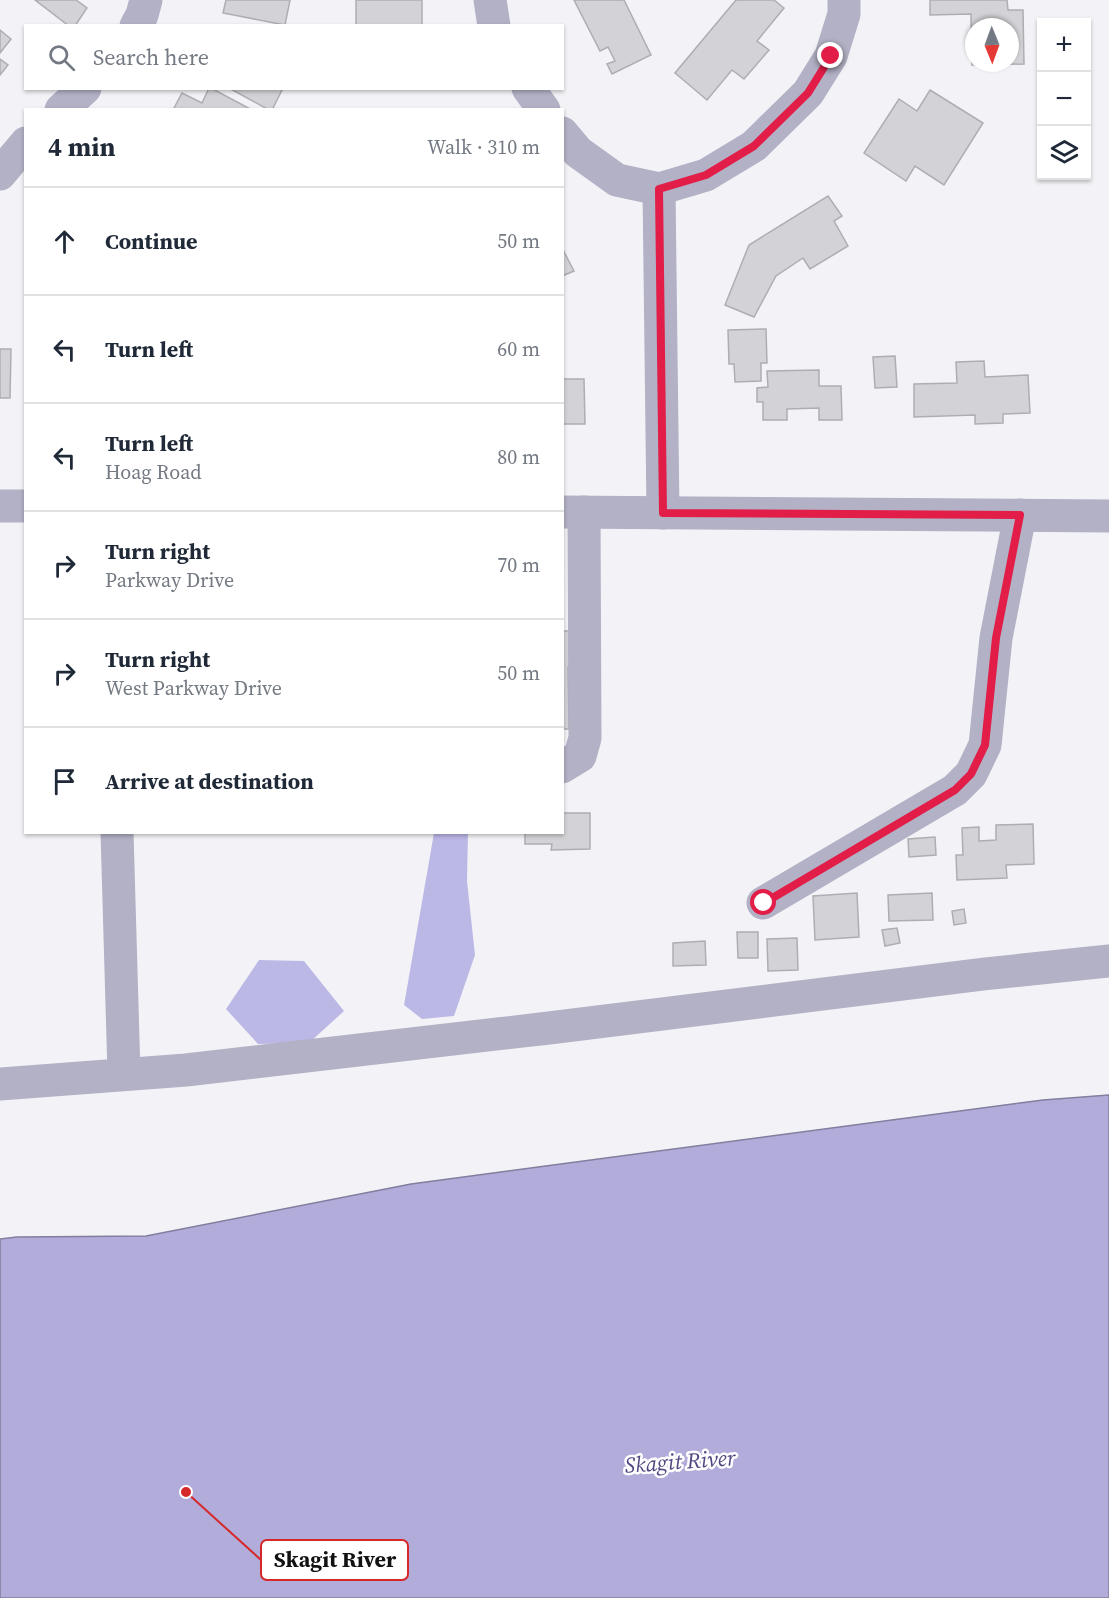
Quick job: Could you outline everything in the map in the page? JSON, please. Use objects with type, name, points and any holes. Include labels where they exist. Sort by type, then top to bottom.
[{"type":"street","points":[[137,24],[146,0]]},
{"type":"street","points":[[490,0],[494,24]]},
{"type":"street","points":[[564,135],[578,152],[617,180],[659,189],[706,175],[754,146],[808,93],[831,56],[844,14],[844,0]]},
{"type":"street","points":[[63,108],[83,90]]},
{"type":"street","points":[[529,90],[543,108]]},
{"type":"street","points":[[0,174],[24,145]]},
{"type":"street","points":[[659,189],[663,513]]},
{"type":"street","points":[[0,506],[24,506]]},
{"type":"street","points":[[564,766],[580,756],[585,738],[573,512],[1109,516]]},
{"type":"street","points":[[764,903],[955,790],[971,774],[985,745],[996,638],[1020,515]]},
{"type":"street","points":[[117,834],[124,1074]]},
{"type":"street","points":[[0,1084],[186,1070],[1109,961]]},
{"type":"shaded area","points":[[434,834],[468,834],[467,881],[475,955],[454,1016],[422,1019],[404,1005]]},
{"type":"shaded area","points":[[259,960],[304,961],[344,1011],[309,1043],[258,1044],[226,1009]]},
{"type":"water","points":[[1109,1095],[1109,1598],[0,1598],[0,1239],[146,1236],[411,1184],[1043,1100]]},
{"type":"building","points":[[35,0],[76,0],[87,8],[76,24],[66,24]]},
{"type":"building","points":[[226,0],[290,0],[285,24],[223,13]]},
{"type":"building","points":[[356,0],[422,0],[422,24],[356,24]]},
{"type":"building","points":[[574,0],[624,0],[651,55],[612,74],[607,64],[615,61],[608,47],[600,51]]},
{"type":"building","points":[[736,0],[774,0],[784,8],[757,41],[769,50],[744,79],[732,70],[707,100],[675,73]]},
{"type":"building","points":[[930,0],[1007,0],[1008,10],[1023,10],[1024,64],[1019,64],[1019,18],[971,18],[971,14],[930,15]]},
{"type":"building","points":[[0,30],[11,39],[0,53]]},
{"type":"building","points":[[0,59],[8,65],[0,75]]},
{"type":"building","points":[[208,90],[215,90],[248,108],[174,108],[182,93],[202,103]]},
{"type":"building","points":[[233,90],[282,90],[273,108],[265,108]]},
{"type":"building","points":[[930,90],[983,123],[944,185],[915,166],[906,181],[864,153],[899,99],[917,111]]},
{"type":"building","points":[[828,196],[842,216],[834,221],[848,246],[810,269],[803,258],[776,276],[754,317],[725,305],[749,245]]},
{"type":"building","points":[[564,252],[574,271],[564,275]]},
{"type":"building","points":[[766,329],[767,363],[761,363],[761,381],[735,382],[734,364],[729,364],[728,330]]},
{"type":"building","points":[[0,349],[11,349],[10,398],[0,398]]},
{"type":"building","points":[[895,356],[897,387],[875,388],[873,357]]},
{"type":"building","points":[[984,361],[985,377],[1028,375],[1030,413],[1003,414],[1003,423],[975,424],[975,415],[914,417],[914,384],[957,383],[956,362]]},
{"type":"building","points":[[819,370],[819,386],[841,386],[842,420],[819,420],[819,408],[787,409],[787,420],[763,420],[763,402],[757,402],[757,388],[768,387],[767,371]]},
{"type":"building","points":[[564,379],[584,379],[585,424],[564,424]]},
{"type":"building","points":[[564,631],[579,631],[580,667],[568,667],[569,729],[564,729]]},
{"type":"building","points":[[564,813],[590,813],[590,849],[551,850],[552,844],[525,844],[525,834],[564,834]]},
{"type":"building","points":[[1033,824],[1034,864],[1006,865],[1007,878],[957,880],[956,855],[963,855],[962,828],[979,827],[979,841],[996,840],[996,825]]},
{"type":"building","points":[[935,837],[936,855],[909,857],[908,839]]},
{"type":"building","points":[[857,893],[859,937],[815,940],[813,896]]},
{"type":"building","points":[[932,893],[933,920],[889,921],[888,895]]},
{"type":"building","points":[[964,909],[966,923],[954,925],[952,911]]},
{"type":"building","points":[[897,928],[900,943],[885,946],[882,930]]},
{"type":"building","points":[[737,932],[758,932],[758,958],[738,958]]},
{"type":"building","points":[[797,938],[798,970],[768,971],[767,939]]},
{"type":"building","points":[[705,941],[706,965],[673,966],[673,943]]},
{"type":"place","name":"Skagit River","points":[[186,1492]]},
{"type":"route","points":[[764,903],[955,790],[971,774],[985,745],[996,638],[1020,515],[663,513],[659,189],[706,175],[754,146],[808,93],[831,56]]}]
